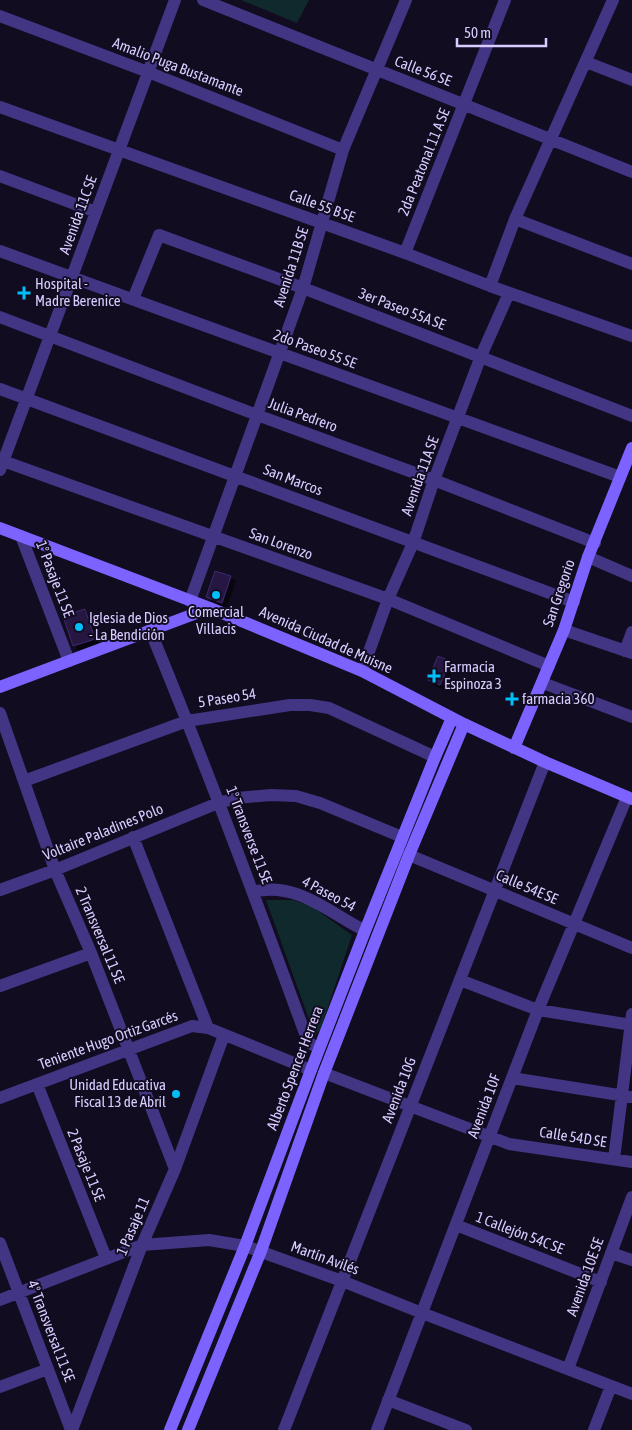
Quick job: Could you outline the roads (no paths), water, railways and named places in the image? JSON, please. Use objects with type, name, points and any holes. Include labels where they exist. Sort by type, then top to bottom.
[{"type":"street","name":"Avenida 11C SE","points":[[1,464],[27,399],[175,0]]},
{"type":"street","name":"Calle 56 SE","points":[[203,0],[632,172]]},
{"type":"street","name":"Avenida 11B SE","points":[[190,601],[303,288],[343,150],[406,0]]},
{"type":"street","name":"2da Peatonal 11 A SE","points":[[405,253],[505,0]]},
{"type":"street","points":[[490,286],[515,219],[613,0]]},
{"type":"street","name":"Amalio Puga Bustamante","points":[[0,16],[148,72],[343,150]]},
{"type":"street","points":[[586,62],[632,80]]},
{"type":"street","name":"Calle 55 B SE","points":[[0,107],[632,336]]},
{"type":"street","points":[[0,176],[96,212]]},
{"type":"street","points":[[515,219],[632,264]]},
{"type":"street","name":"3er Paseo 55A SE","points":[[133,299],[159,235],[481,356],[632,416]]},
{"type":"street","name":"2do Paseo 55 SE","points":[[0,251],[620,477]]},
{"type":"street","name":"Avenida 11A SE","points":[[362,671],[388,599],[413,543],[434,480],[481,356],[509,293]]},
{"type":"street","name":"Julia Pedrero","points":[[0,318],[434,480],[595,543]]},
{"type":"street","name":"San Marcos","points":[[0,389],[574,602]]},
{"type":"street","name":"San Gregorio","points":[[514,748],[564,630],[588,557],[632,448]]},
{"type":"street","name":"San Lorenzo","points":[[1,464],[214,536],[388,599],[549,666]]},
{"type":"street","name":"Avenida Ciudad de Muisne","points":[[0,528],[210,608],[362,671],[514,748],[630,798]]},
{"type":"street","name":"1° Pasaje 11 SE","points":[[21,536],[69,661]]},
{"type":"street","points":[[588,557],[632,576]]},
{"type":"street","points":[[0,687],[210,608]]},
{"type":"street","name":"1° Transverse 11 SE","points":[[150,630],[188,721],[307,1039],[311,1044],[319,1048]]},
{"type":"street","points":[[564,630],[628,652],[632,632]]},
{"type":"street","points":[[543,682],[632,717]]},
{"type":"street","name":"5 Paseo 54","points":[[24,781],[188,721],[290,705],[310,705],[329,708],[434,757]]},
{"type":"street","name":"2 Transversal 11 SE","points":[[0,713],[55,870],[91,953],[175,1169]]},
{"type":"street","name":"Alberto Spencer Herrera","points":[[170,1430],[245,1246],[310,1070],[434,757],[458,721]]},
{"type":"street","name":"Alberto Spencer Herrera","points":[[188,1430],[261,1251],[324,1073],[409,855],[458,721]]},
{"type":"street","name":"Avenida 10G","points":[[284,1430],[545,762]]},
{"type":"street","name":"Voltaire Paladines Polo","points":[[0,890],[55,870],[218,803],[238,798],[271,795],[296,796],[320,803],[402,838]]},
{"type":"street","name":"Avenida 10F","points":[[377,1430],[538,1010],[630,798]]},
{"type":"street","points":[[133,837],[208,1028]]},
{"type":"street","name":"Calle 54E SE","points":[[409,855],[632,948]]},
{"type":"street","name":"4 Paseo 54","points":[[253,892],[275,889],[298,894],[360,928]]},
{"type":"street","points":[[0,986],[91,953]]},
{"type":"street","points":[[460,980],[538,1010],[631,1021],[627,1096],[614,1160]]},
{"type":"street","name":"Teniente Hugo Ortiz Garcés","points":[[0,1098],[192,1026],[208,1028],[310,1070]]},
{"type":"street","name":"1 Pasaje 11","points":[[72,1430],[142,1245],[175,1169],[224,1035]]},
{"type":"street","points":[[324,1073],[490,1136]]},
{"type":"street","points":[[512,1078],[627,1096]]},
{"type":"street","name":"2 Pasaje 11 SE","points":[[37,1084],[106,1258]]},
{"type":"street","name":"Calle 54D SE","points":[[490,1136],[509,1144],[632,1162]]},
{"type":"street","name":"Avenida 10E SE","points":[[568,1369],[632,1198]]},
{"type":"street","name":"1 Callejón 54C SE","points":[[456,1225],[601,1282]]},
{"type":"street","name":"Martín Avilés","points":[[0,1300],[142,1245],[210,1240],[245,1246],[261,1251],[632,1394]]},
{"type":"street","name":"4° Transversal 11 SE","points":[[0,1243],[72,1430]]},
{"type":"street","points":[[611,1253],[632,1260]]},
{"type":"street","points":[[0,1387],[48,1369]]},
{"type":"street","points":[[594,1430],[611,1386]]},
{"type":"street","points":[[388,1400],[466,1430]]},
{"type":"place","name":"Hospital - Madre Berenice","points":[[24,293]]},
{"type":"place","name":"Comercial Villacis","points":[[216,595]]},
{"type":"place","name":"Iglesia de Dios - La Bendición","points":[[79,627]]},
{"type":"place","name":"Farmacia Espinoza 3","points":[[434,676]]},
{"type":"place","name":"farmacia 360","points":[[512,699]]},
{"type":"place","name":"Unidad Educativa Fiscal 13 de Abril","points":[[176,1094]]}]
